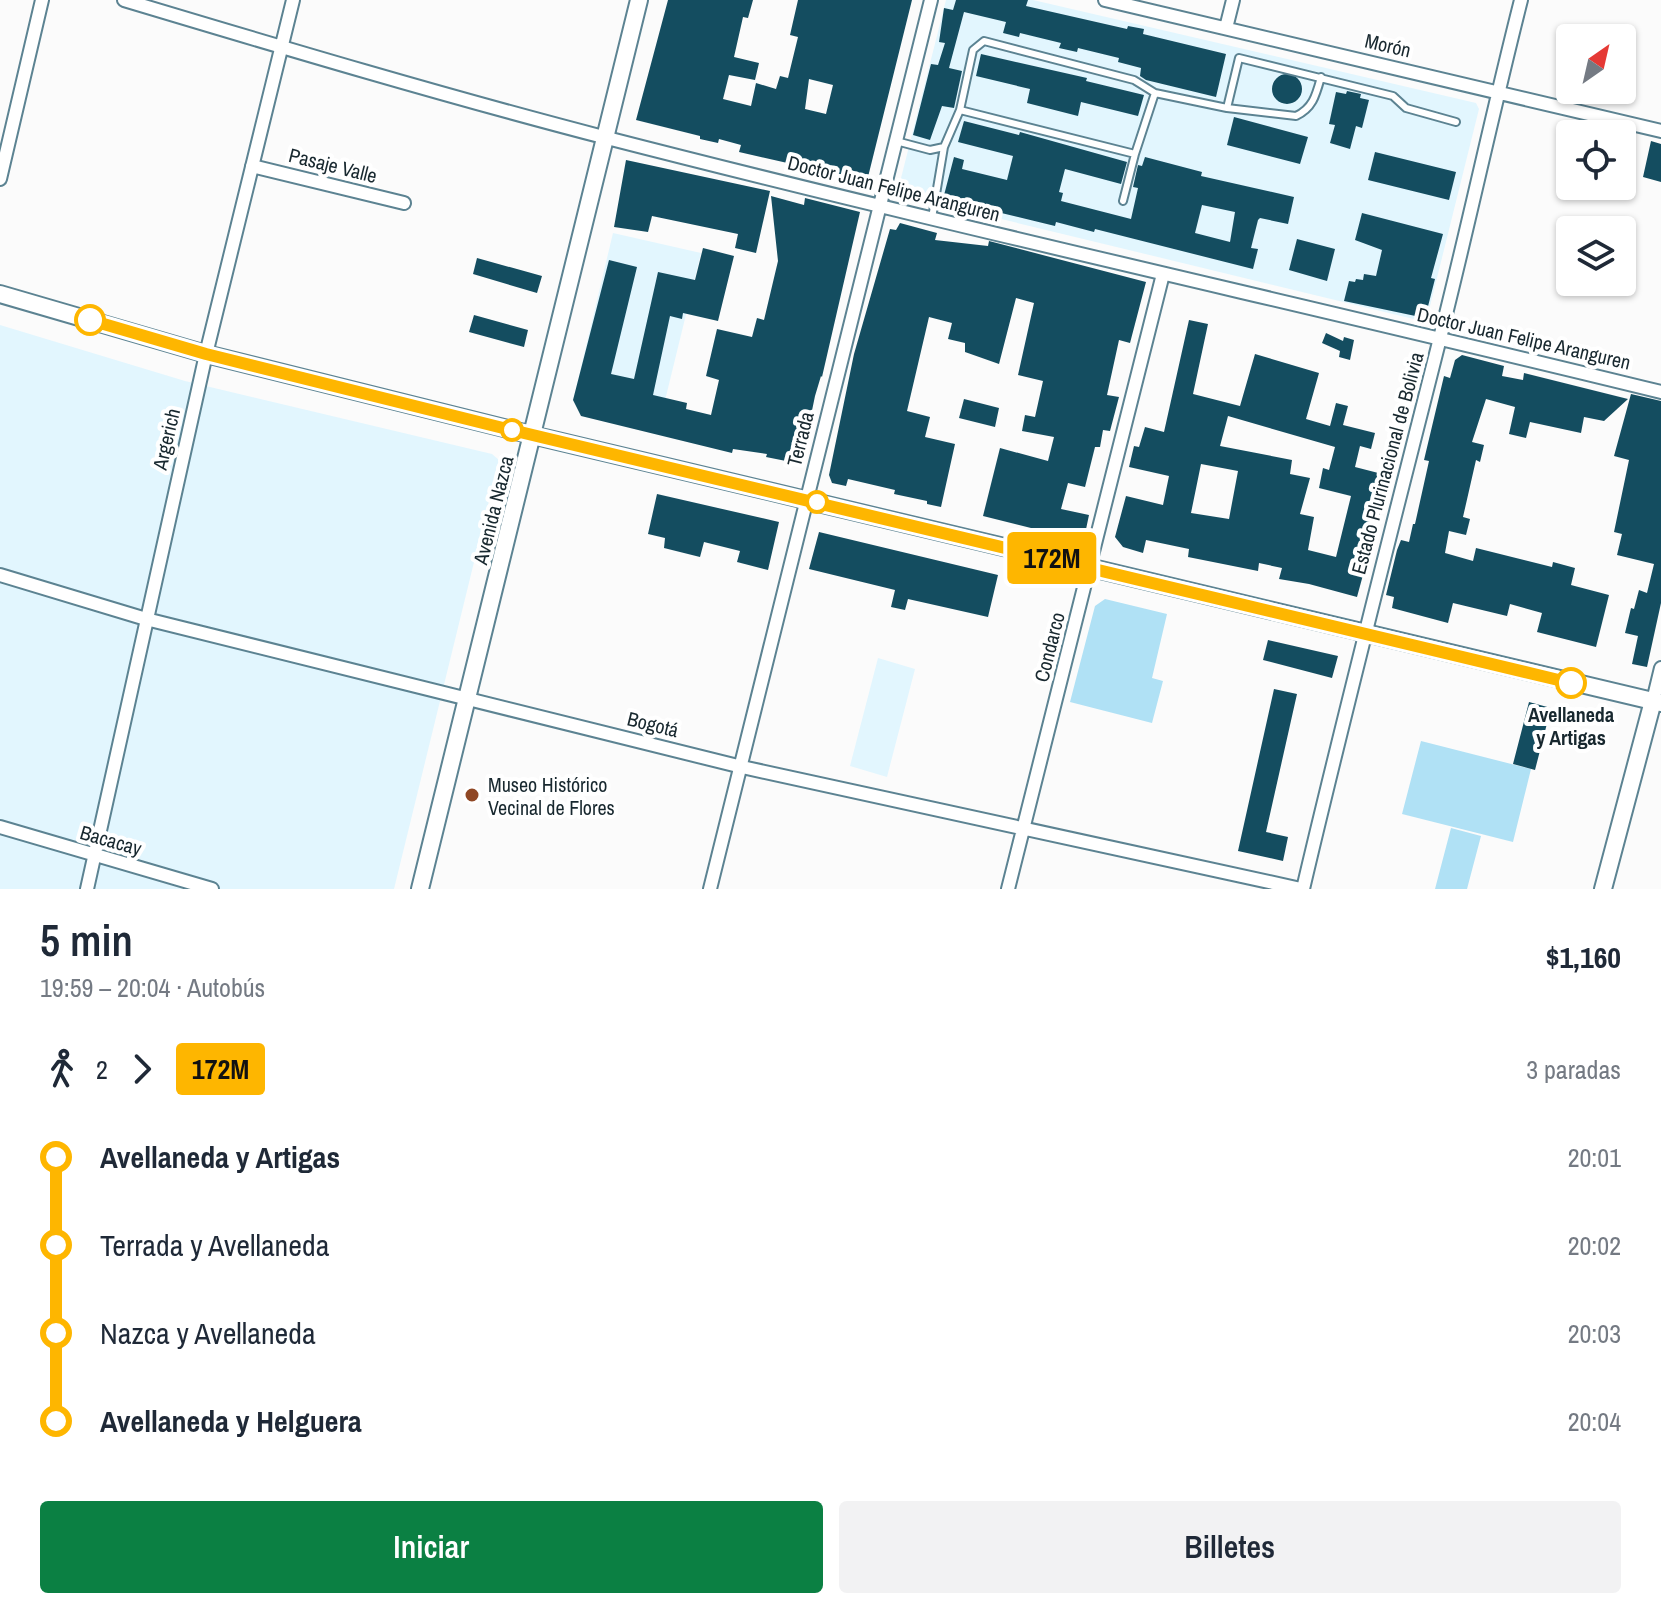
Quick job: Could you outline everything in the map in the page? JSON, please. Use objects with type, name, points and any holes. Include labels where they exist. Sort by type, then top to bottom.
[{"type":"main road","name":"Avenida Nazca","points":[[420,889],[639,0]]},
{"type":"main road","points":[[0,294],[206,354],[532,435],[1657,702],[1603,889]]},
{"type":"street","points":[[0,179],[42,0]]},
{"type":"street","name":"Doctor Juan Felipe Aranguren","points":[[124,0],[282,48],[605,137],[1661,392]]},
{"type":"street","name":"Argerich","points":[[87,889],[206,354],[293,0]]},
{"type":"street","name":"Terrada","points":[[710,889],[931,0]]},
{"type":"street","name":"Morón","points":[[1105,0],[1661,131]]},
{"type":"street","points":[[1226,28],[1233,0]]},
{"type":"street","name":"Estado Plurinacional de Bolivia","points":[[1302,889],[1521,0]]},
{"type":"street","name":"Pasaje Valle","points":[[252,166],[404,203]]},
{"type":"street","name":"Condarco","points":[[1008,889],[1163,274]]},
{"type":"street","name":"Bogotá","points":[[0,575],[146,619],[742,767],[1302,889]]},
{"type":"street","points":[[1657,702],[1661,668]]},
{"type":"street","name":"Bacacay","points":[[0,827],[212,889]]},
{"type":"lane","points":[[932,218],[944,147],[960,110],[973,50],[984,41],[1134,80],[1155,93],[1227,108],[1296,116],[1306,111],[1315,99],[1321,77]]},
{"type":"lane","points":[[1227,108],[1239,58],[1393,96],[1406,108],[1456,122]]},
{"type":"lane","points":[[1123,201],[1155,93]]},
{"type":"lane","points":[[960,110],[1135,154]]},
{"type":"lane","points":[[896,141],[930,150],[944,147]]},
{"type":"shaded area","points":[[946,0],[1033,0],[1476,103],[1479,109],[1426,322],[902,195],[898,190]]},
{"type":"shaded area","points":[[613,233],[701,253],[660,421],[573,401]]},
{"type":"shaded area","points":[[0,325],[185,381],[492,454],[499,460],[394,889],[0,889]]},
{"type":"shaded area","points":[[1105,599],[1167,614],[1152,678],[1163,681],[1152,723],[1070,702],[1095,606]]},
{"type":"shaded area","points":[[878,658],[915,669],[887,777],[850,766]]},
{"type":"shaded area","points":[[1421,741],[1531,769],[1513,842],[1402,814]]},
{"type":"shaded area","points":[[1451,828],[1481,836],[1467,889],[1435,889]]},
{"type":"building","points":[[668,0],[753,0],[748,18],[743,17],[734,57],[759,63],[755,80],[729,75],[723,99],[751,106],[756,83],[776,89],[780,76],[788,78],[798,37],[790,35],[798,0],[912,0],[867,181],[739,152],[741,145],[719,139],[718,143],[700,139],[700,136],[636,120]],"holes":[[[809,79],[833,85],[826,114],[805,109]]]},
{"type":"building","points":[[956,0],[1028,0],[1026,6],[1127,29],[1128,26],[1144,29],[1143,34],[1226,54],[1216,97],[1146,80],[1140,76],[1141,68],[1118,62],[1119,58],[1078,48],[1077,52],[1059,48],[1061,43],[1020,33],[1019,37],[1003,33],[1006,22],[964,12],[949,68],[962,71],[954,108],[942,106],[930,140],[913,135],[931,64],[938,65],[945,43],[939,42],[944,8],[953,10]]},
{"type":"building","points":[[981,54],[1087,78],[1086,81],[1144,95],[1138,116],[1081,102],[1078,116],[1027,103],[1030,89],[976,76]]},
{"type":"building","points":[[1287,74],[1297,79],[1302,89],[1297,99],[1287,104],[1277,99],[1272,89],[1277,79]]},
{"type":"building","points":[[1347,91],[1361,94],[1360,98],[1369,100],[1362,128],[1356,126],[1350,149],[1330,143],[1335,125],[1329,124],[1336,92],[1346,94]]},
{"type":"building","points":[[1234,117],[1308,137],[1300,164],[1227,145]]},
{"type":"building","points":[[964,121],[1019,135],[1020,132],[1127,162],[1121,184],[1065,169],[1059,192],[1063,193],[1061,201],[1131,219],[1138,188],[1133,187],[1138,165],[1142,166],[1145,157],[1202,172],[1201,176],[1294,197],[1288,224],[1258,220],[1251,248],[1258,249],[1253,269],[1095,229],[1094,232],[1056,222],[1055,226],[943,199],[954,157],[964,160],[962,169],[1007,180],[1013,156],[958,142]],"holes":[[[1202,205],[1235,212],[1230,242],[1195,233]]]},
{"type":"building","points":[[1651,141],[1661,144],[1661,182],[1643,177]]},
{"type":"building","points":[[1375,152],[1456,172],[1449,200],[1368,180]]},
{"type":"building","points":[[626,160],[770,191],[756,253],[735,248],[738,234],[652,216],[648,232],[614,227]]},
{"type":"building","points":[[771,196],[804,205],[805,198],[860,212],[801,464],[766,457],[767,454],[733,449],[732,453],[581,416],[573,400],[609,260],[637,267],[611,374],[634,379],[658,272],[695,280],[703,248],[734,256],[718,321],[683,313],[682,319],[670,316],[653,395],[687,403],[686,409],[711,415],[719,380],[706,376],[717,329],[752,337],[757,318],[764,320],[778,261]]},
{"type":"building","points":[[1362,213],[1443,234],[1431,278],[1435,279],[1425,318],[1344,301],[1349,281],[1363,280],[1364,274],[1376,276],[1382,250],[1355,240]]},
{"type":"building","points":[[900,223],[937,233],[935,240],[988,246],[989,241],[1146,282],[1130,343],[1119,340],[1107,395],[1119,397],[1110,431],[1103,430],[1100,447],[1095,447],[1085,487],[1068,483],[1061,509],[1089,515],[1085,534],[1079,540],[983,516],[1000,448],[1048,461],[1054,437],[1022,431],[1025,415],[1035,417],[1043,381],[1018,375],[1034,303],[1016,298],[999,364],[965,352],[965,343],[948,339],[952,323],[929,317],[907,411],[930,417],[925,437],[955,444],[941,507],[894,494],[895,490],[848,479],[846,486],[832,483],[829,475],[854,354],[890,229],[896,230]]},
{"type":"building","points":[[1297,239],[1335,249],[1327,281],[1289,270]]},
{"type":"building","points":[[477,258],[542,276],[537,293],[473,274]]},
{"type":"building","points":[[474,315],[528,330],[524,347],[469,332]]},
{"type":"building","points":[[1189,320],[1208,324],[1193,394],[1240,406],[1255,354],[1319,373],[1306,419],[1330,426],[1336,403],[1348,406],[1343,425],[1375,433],[1371,449],[1360,446],[1355,467],[1390,476],[1357,597],[1279,579],[1282,568],[1259,563],[1258,571],[1188,557],[1189,549],[1146,540],[1143,553],[1123,547],[1115,537],[1126,496],[1163,505],[1169,476],[1129,467],[1134,446],[1139,447],[1145,427],[1164,432]],"holes":[[[1228,416],[1335,447],[1329,470],[1323,468],[1319,488],[1351,496],[1336,557],[1308,550],[1314,517],[1300,514],[1310,478],[1290,474],[1292,460],[1220,446]],[[1201,464],[1238,471],[1229,519],[1191,513]]]},
{"type":"building","points":[[1326,333],[1343,341],[1344,337],[1354,340],[1350,360],[1339,357],[1340,351],[1322,343]]},
{"type":"building","points":[[1462,355],[1504,366],[1502,376],[1523,380],[1524,373],[1628,399],[1604,421],[1584,417],[1581,433],[1530,422],[1526,438],[1509,434],[1515,407],[1486,399],[1472,442],[1484,445],[1480,462],[1476,460],[1463,517],[1470,519],[1466,535],[1449,531],[1445,553],[1473,561],[1476,548],[1552,567],[1553,562],[1575,568],[1571,585],[1609,595],[1596,647],[1537,632],[1542,613],[1510,604],[1507,616],[1453,603],[1448,623],[1392,608],[1394,597],[1386,595],[1401,540],[1409,542],[1415,524],[1429,461],[1424,460],[1444,376],[1450,378],[1455,360]]},
{"type":"building","points":[[1631,394],[1661,401],[1661,603],[1647,667],[1632,664],[1638,636],[1625,633],[1639,590],[1647,593],[1654,564],[1617,555],[1622,534],[1614,532],[1629,460],[1614,456]]},
{"type":"building","points":[[964,399],[999,408],[995,427],[959,418]]},
{"type":"building","points":[[657,494],[779,522],[768,570],[737,562],[740,551],[704,542],[700,557],[664,548],[665,538],[648,534]]},
{"type":"building","points":[[819,532],[998,575],[988,617],[908,599],[905,610],[891,607],[895,590],[809,569]]},
{"type":"building","points":[[1268,640],[1338,656],[1332,678],[1263,660]]},
{"type":"building","points":[[1274,689],[1297,694],[1266,832],[1288,837],[1283,861],[1238,851]]},
{"type":"building","points":[[1529,702],[1551,708],[1535,770],[1513,764]]},
{"type":"bus line","name":"172M","points":[[90,320],[206,354],[503,428],[1571,683]]},
{"type":"place","name":"Avellaneda y Artigas","points":[[1571,683]]},
{"type":"place","name":"Museo Histórico Vecinal de Flores","points":[[472,795]]}]
